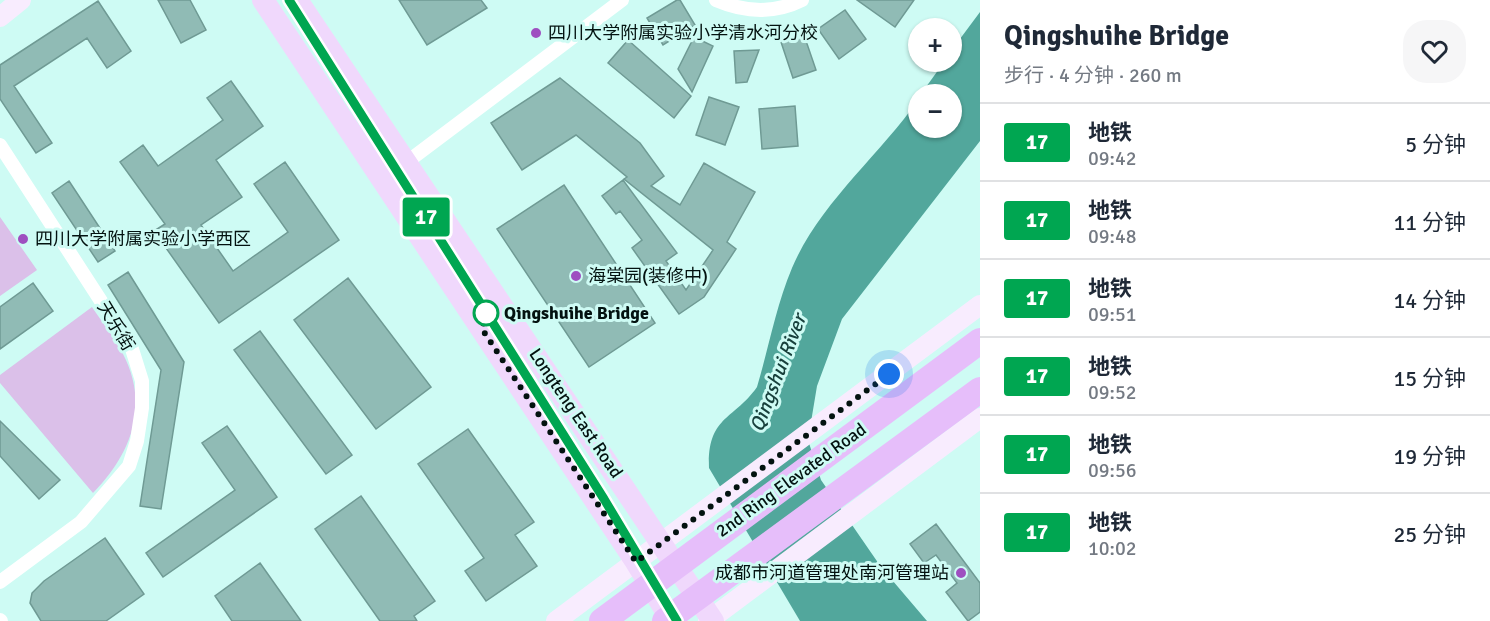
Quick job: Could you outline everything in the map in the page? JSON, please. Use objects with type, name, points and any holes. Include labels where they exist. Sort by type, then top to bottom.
[{"type":"highway","name":"2nd Ring Elevated Road","points":[[602,621],[980,341]]},
{"type":"highway","points":[[665,621],[980,390]]},
{"type":"main road","points":[[0,17],[21,0]]},
{"type":"main road","name":"Longteng East Road","points":[[262,0],[636,562],[672,621]]},
{"type":"main road","name":"Longteng East Road","points":[[297,0],[662,542],[711,620]]},
{"type":"main road","points":[[556,621],[980,305]]},
{"type":"main road","points":[[711,620],[980,418]]},
{"type":"street","points":[[407,162],[622,0]]},
{"type":"street","points":[[716,0],[732,7],[753,11],[774,10],[802,0]]},
{"type":"street","name":"天乐街","points":[[0,146],[132,349],[142,381],[142,408],[137,441],[129,466],[110,490],[81,522],[0,582]]},
{"type":"shaded area","points":[[0,217],[37,270],[0,296]]},
{"type":"shaded area","points":[[92,307],[123,354],[131,373],[135,392],[135,411],[126,446],[118,462],[93,493],[0,383],[0,375]]},
{"type":"water","name":"Qingshui River","points":[[980,12],[980,141],[842,319],[817,386],[808,440],[821,480],[881,567],[927,621],[800,621],[709,468],[712,438],[724,420],[757,387],[786,282],[804,245],[833,201],[908,113],[908,138],[962,138],[962,84],[928,84],[937,72],[962,72],[962,36]]},
{"type":"building","points":[[158,0],[190,0],[206,30],[181,43]]},
{"type":"building","points":[[399,0],[481,0],[487,8],[427,45]]},
{"type":"building","points":[[680,0],[695,25],[663,45],[647,18]]},
{"type":"building","points":[[857,0],[914,0],[895,27]]},
{"type":"building","points":[[98,1],[131,51],[107,68],[87,38],[14,86],[52,143],[36,153],[0,99],[0,65]]},
{"type":"building","points":[[845,10],[866,39],[839,59],[818,29]]},
{"type":"building","points":[[804,35],[816,70],[793,78],[781,42]]},
{"type":"building","points":[[694,37],[713,46],[692,92],[678,69]]},
{"type":"building","points":[[628,40],[691,96],[674,118],[608,63]]},
{"type":"building","points":[[759,50],[747,82],[736,83],[734,51]]},
{"type":"building","points":[[560,78],[640,143],[664,176],[651,186],[680,205],[704,163],[755,192],[727,242],[736,249],[704,297],[679,314],[632,248],[642,240],[620,211],[616,214],[602,196],[623,180],[677,253],[666,261],[686,290],[713,250],[624,179],[627,177],[576,135],[522,170],[491,123]]},
{"type":"building","points":[[231,81],[263,126],[216,160],[242,197],[201,225],[233,271],[288,232],[254,184],[285,162],[339,240],[219,323],[154,231],[165,224],[120,162],[143,145],[158,166],[223,120],[207,98]]},
{"type":"building","points":[[709,97],[739,107],[725,145],[696,135]]},
{"type":"building","points":[[795,106],[798,146],[762,149],[759,109]]},
{"type":"building","points":[[69,181],[115,251],[98,262],[52,193]]},
{"type":"building","name":"海棠园(装修中)","points":[[564,185],[655,323],[589,367],[497,229]]},
{"type":"building","points":[[128,272],[184,362],[161,509],[140,506],[161,370],[108,285]]},
{"type":"building","points":[[348,278],[431,387],[376,429],[294,320]]},
{"type":"building","points":[[33,283],[53,311],[0,349],[0,307]]},
{"type":"building","points":[[260,331],[352,455],[326,474],[234,350]]},
{"type":"building","points":[[0,421],[60,480],[39,499],[0,456]]},
{"type":"building","points":[[227,426],[277,497],[163,577],[146,553],[235,490],[202,443]]},
{"type":"building","points":[[468,429],[534,522],[515,535],[537,566],[486,601],[465,571],[484,558],[418,464]]},
{"type":"building","points":[[361,496],[435,601],[414,616],[417,621],[380,621],[315,529]]},
{"type":"building","name":"成都市河道管理处南河管理站","points":[[936,524],[980,583],[980,612],[968,621],[946,592],[957,583],[936,555],[924,563],[910,544]]},
{"type":"building","points":[[105,538],[144,594],[106,621],[41,621],[30,603],[32,593],[44,581]]},
{"type":"building","points":[[260,563],[301,621],[232,621],[215,596]]},
{"type":"metro line","name":"17","points":[[289,0],[604,499],[677,621]]},
{"type":"place","name":"四川大学附属实验小学清水河分校","points":[[536,33]]},
{"type":"place","name":"四川大学附属实验小学西区","points":[[23,239]]},
{"type":"place","name":"海棠园(装修中)","points":[[576,276]]},
{"type":"place","name":"Qingshuihe Bridge","points":[[486,313]]},
{"type":"place","name":"成都市河道管理处南河管理站","points":[[961,573]]},
{"type":"route","points":[[486,313],[482,329],[636,562],[889,374]]}]
